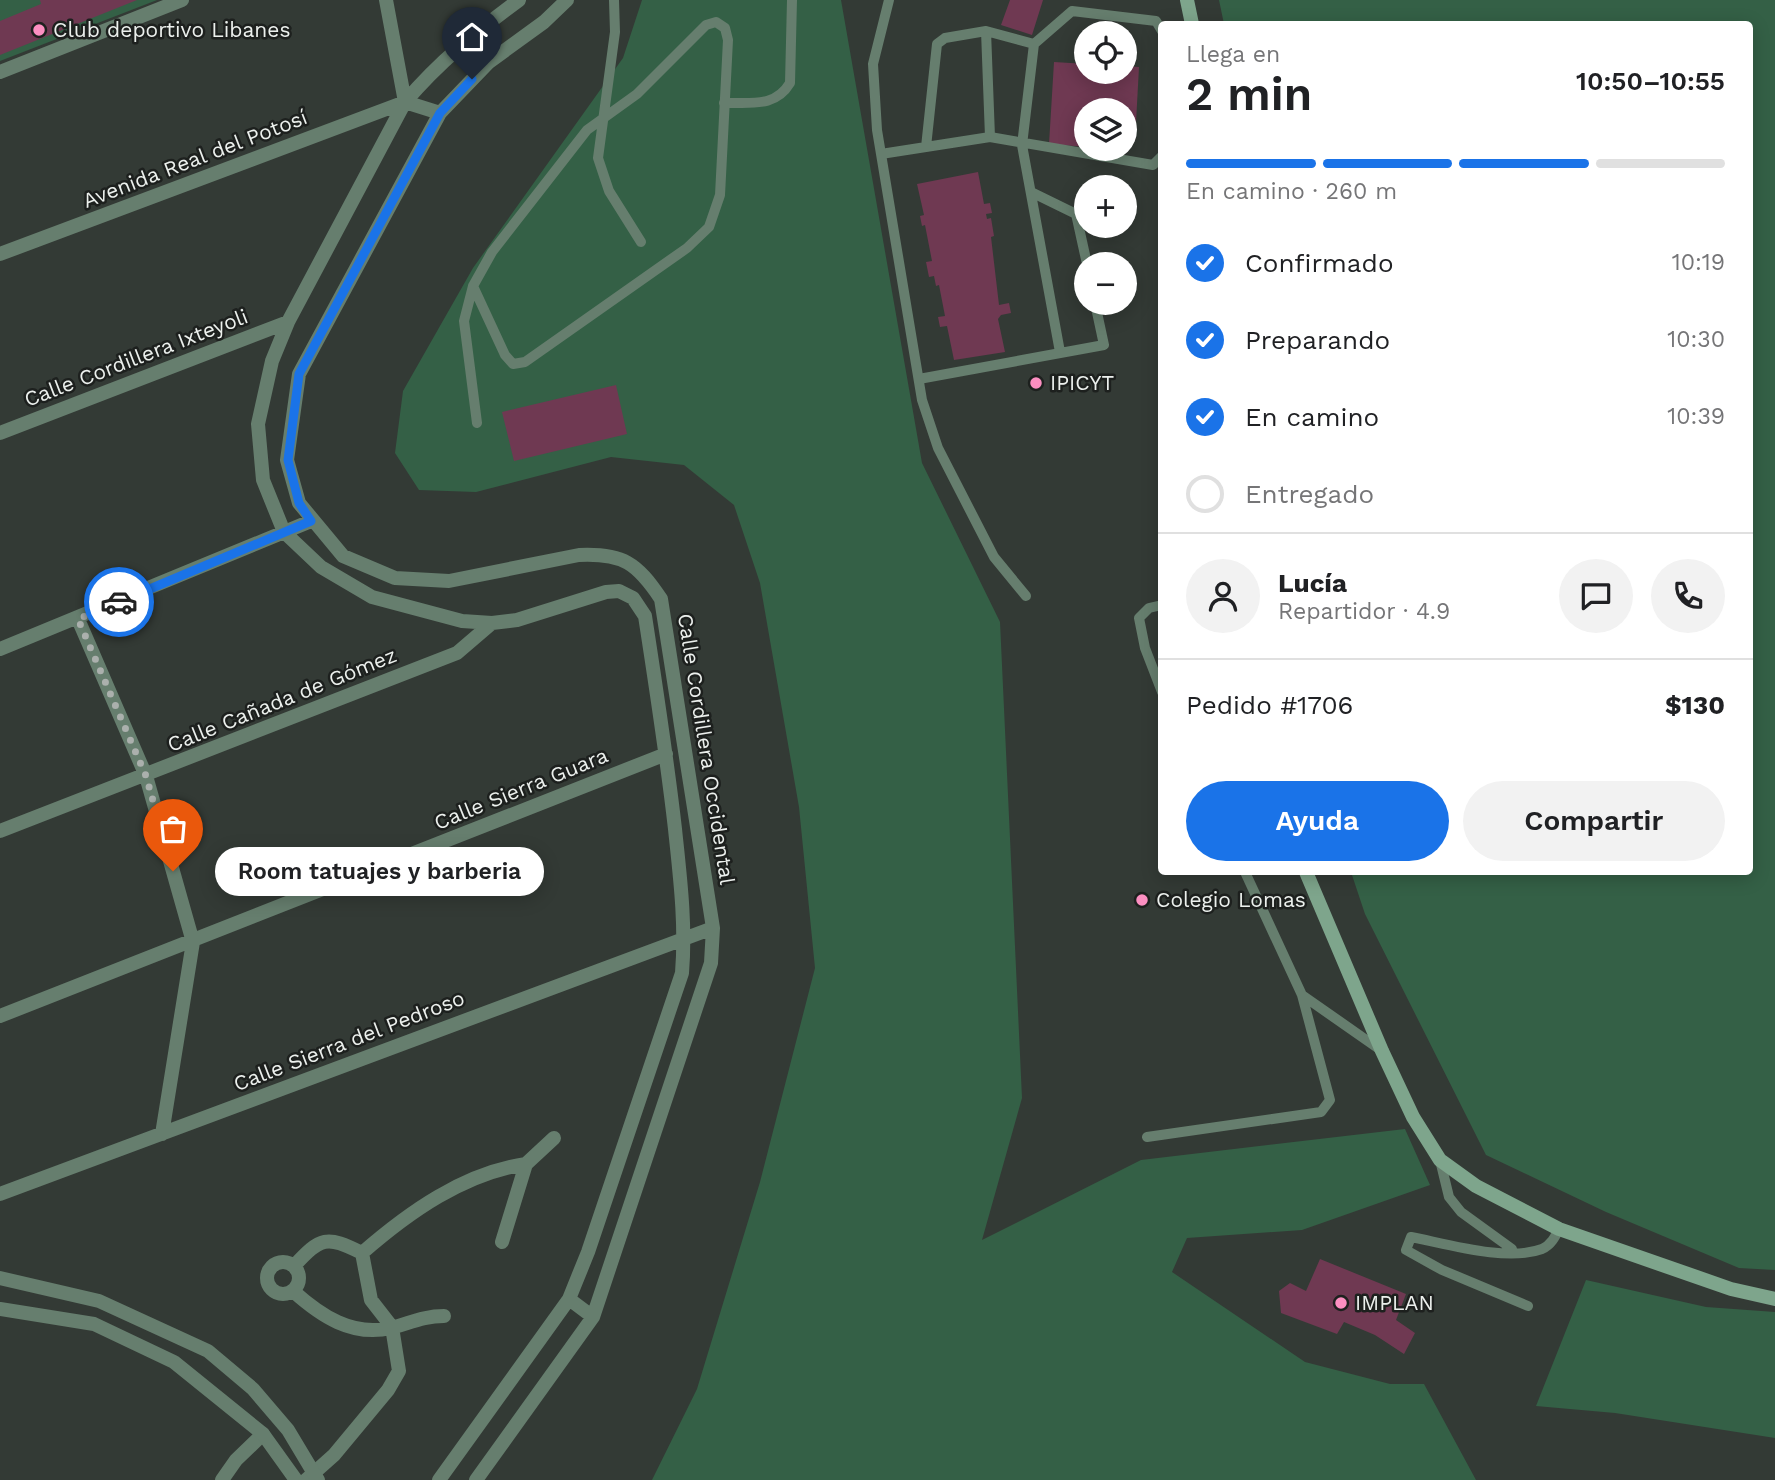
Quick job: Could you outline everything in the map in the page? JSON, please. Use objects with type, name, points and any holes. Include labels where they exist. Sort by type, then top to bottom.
[{"type":"main road","points":[[1187,0],[1191,21]]},
{"type":"main road","points":[[1307,875],[1382,1051],[1413,1117],[1440,1160],[1476,1186],[1559,1229],[1731,1289],[1775,1300]]},
{"type":"street","points":[[0,72],[182,0]]},
{"type":"street","points":[[386,0],[405,102],[440,113]]},
{"type":"street","name":"Calle Cordillera Occidental","points":[[439,1480],[569,1299],[588,1252],[682,973],[685,937],[666,754],[645,616],[633,598],[619,592],[594,593],[517,620],[492,624],[462,621],[372,597],[321,567],[284,532],[264,480],[258,424],[272,361],[288,321],[405,102],[432,71],[474,33],[519,0]]},
{"type":"street","name":"Calle Cordillera Occidental","points":[[476,1480],[593,1317],[711,963],[713,928],[661,599],[635,565],[618,557],[601,554],[579,555],[450,581],[395,578],[344,556],[311,521],[299,503],[288,460],[299,374],[440,113],[489,62],[544,22],[567,0]]},
{"type":"street","name":"Avenida Real del Potosí","points":[[0,254],[405,102]]},
{"type":"street","name":"Calle Cordillera Ixteyoli","points":[[0,433],[288,321]]},
{"type":"street","points":[[0,649],[311,521]]},
{"type":"street","points":[[78,619],[146,776],[192,942],[162,1135]]},
{"type":"street","name":"Calle Cañada de Gómez","points":[[0,831],[457,653],[492,624]]},
{"type":"street","name":"Calle Sierra Guara","points":[[0,1016],[666,754]]},
{"type":"street","name":"Calle Sierra del Pedroso","points":[[0,1194],[713,928]]},
{"type":"street","points":[[502,1242],[526,1164],[554,1138]]},
{"type":"street","points":[[362,1253],[383,1234],[459,1184],[496,1168],[526,1164]]},
{"type":"street","points":[[294,1266],[313,1246],[325,1240],[338,1241],[362,1253]]},
{"type":"street","points":[[0,1278],[99,1301],[208,1350],[253,1388],[288,1430],[313,1477],[350,1437],[388,1390],[399,1371],[392,1327],[371,1300],[362,1253]]},
{"type":"street","points":[[279,1263],[294,1266],[299,1281],[293,1291],[285,1294],[275,1292],[268,1278],[271,1269],[279,1263]]},
{"type":"street","points":[[293,1291],[319,1314],[340,1324],[372,1330],[392,1327],[423,1316],[444,1316]]},
{"type":"street","points":[[569,1299],[593,1317]]},
{"type":"street","points":[[0,1309],[94,1324],[174,1362],[263,1434],[296,1480]]},
{"type":"street","points":[[222,1480],[236,1460],[263,1434]]},
{"type":"lane","points":[[614,0],[615,32],[598,158],[609,191],[641,243]]},
{"type":"lane","points":[[724,103],[771,102],[783,94],[790,83],[792,0]]},
{"type":"lane","points":[[889,0],[873,64],[881,154],[922,400],[938,449],[994,557],[1026,596]]},
{"type":"lane","points":[[1060,352],[1022,145],[1034,44],[1072,11],[1156,21],[1158,24]]},
{"type":"lane","points":[[473,286],[505,355],[513,364],[525,362],[687,248],[709,227],[720,195],[728,40],[725,28],[716,22],[706,25],[638,94],[587,130],[492,252],[473,286],[464,321],[477,423]]},
{"type":"lane","points":[[926,147],[937,44],[945,38],[986,31],[1034,44]]},
{"type":"lane","points":[[986,31],[990,137]]},
{"type":"lane","points":[[881,154],[990,137],[1022,145],[1153,165],[1158,160]]},
{"type":"lane","points":[[1031,192],[1076,214],[1084,252]]},
{"type":"lane","points":[[919,379],[1104,345],[1098,315]]},
{"type":"lane","points":[[1158,606],[1149,608],[1139,618],[1145,648],[1158,682]]},
{"type":"lane","points":[[1147,1137],[1321,1112],[1330,1100],[1302,995],[1246,875]]},
{"type":"lane","points":[[1302,995],[1382,1051]]},
{"type":"lane","points":[[1440,1160],[1444,1186],[1461,1212],[1500,1243],[1519,1253]]},
{"type":"lane","points":[[1528,1306],[1442,1270],[1406,1250],[1412,1237],[1474,1249],[1519,1253],[1542,1248],[1552,1242],[1559,1229]]},
{"type":"green space","name":"Club deportivo Libanes","points":[[0,0],[157,0],[0,61]]},
{"type":"green space","points":[[642,0],[841,0],[922,463],[1000,622],[1022,1098],[982,1240],[1141,1160],[1405,1129],[1430,1185],[1302,1230],[1187,1238],[1172,1272],[1305,1362],[1390,1384],[1424,1384],[1476,1480],[652,1480],[697,1389],[760,1182],[815,968],[799,807],[760,583],[734,505],[684,465],[611,457],[476,492],[419,490],[395,453],[403,391],[473,268],[623,58]]},
{"type":"green space","points":[[1219,0],[1775,0],[1775,1270],[1739,1268],[1606,1212],[1486,1155],[1365,914],[1352,875],[1753,875],[1753,21],[1223,21]]},
{"type":"green space","points":[[1586,1280],[1706,1307],[1775,1312],[1775,1438],[1615,1413],[1536,1406]]},
{"type":"building","name":"Club deportivo Libanes","points":[[40,0],[137,0],[0,55],[0,21],[41,4]]},
{"type":"building","points":[[1010,0],[1043,0],[1032,35],[1001,25]]},
{"type":"building","points":[[1054,62],[1074,63],[1074,84],[1137,84],[1139,67],[1137,104],[1137,98],[1074,98],[1074,146],[1049,144]]},
{"type":"building","points":[[978,172],[984,204],[990,203],[992,213],[986,214],[987,219],[991,218],[994,236],[991,237],[999,305],[1009,303],[1011,313],[1001,315],[998,319],[1005,352],[954,360],[947,326],[940,327],[938,317],[945,316],[939,285],[936,286],[934,276],[929,277],[926,262],[932,261],[925,225],[922,226],[920,216],[924,215],[917,184]]},
{"type":"building","points":[[616,385],[627,434],[514,461],[502,412]]},
{"type":"building","name":"IMPLAN","points":[[1320,1259],[1406,1294],[1396,1320],[1415,1333],[1404,1354],[1375,1335],[1344,1322],[1337,1334],[1281,1313],[1279,1291],[1290,1283],[1306,1291]]},
{"type":"way so far","points":[[119,602],[78,619],[146,776],[173,871]]},
{"type":"place","name":"Club deportivo Libanes","points":[[39,30]]},
{"type":"place","name":"IPICYT","points":[[1036,383]]},
{"type":"place","name":"Room tatuajes y barberia","points":[[173,871]]},
{"type":"place","name":"Colegio Lomas","points":[[1142,900]]},
{"type":"place","name":"IMPLAN","points":[[1341,1303]]},
{"type":"route","points":[[119,602],[311,521],[299,503],[288,460],[299,374],[440,113],[472,79]]}]
